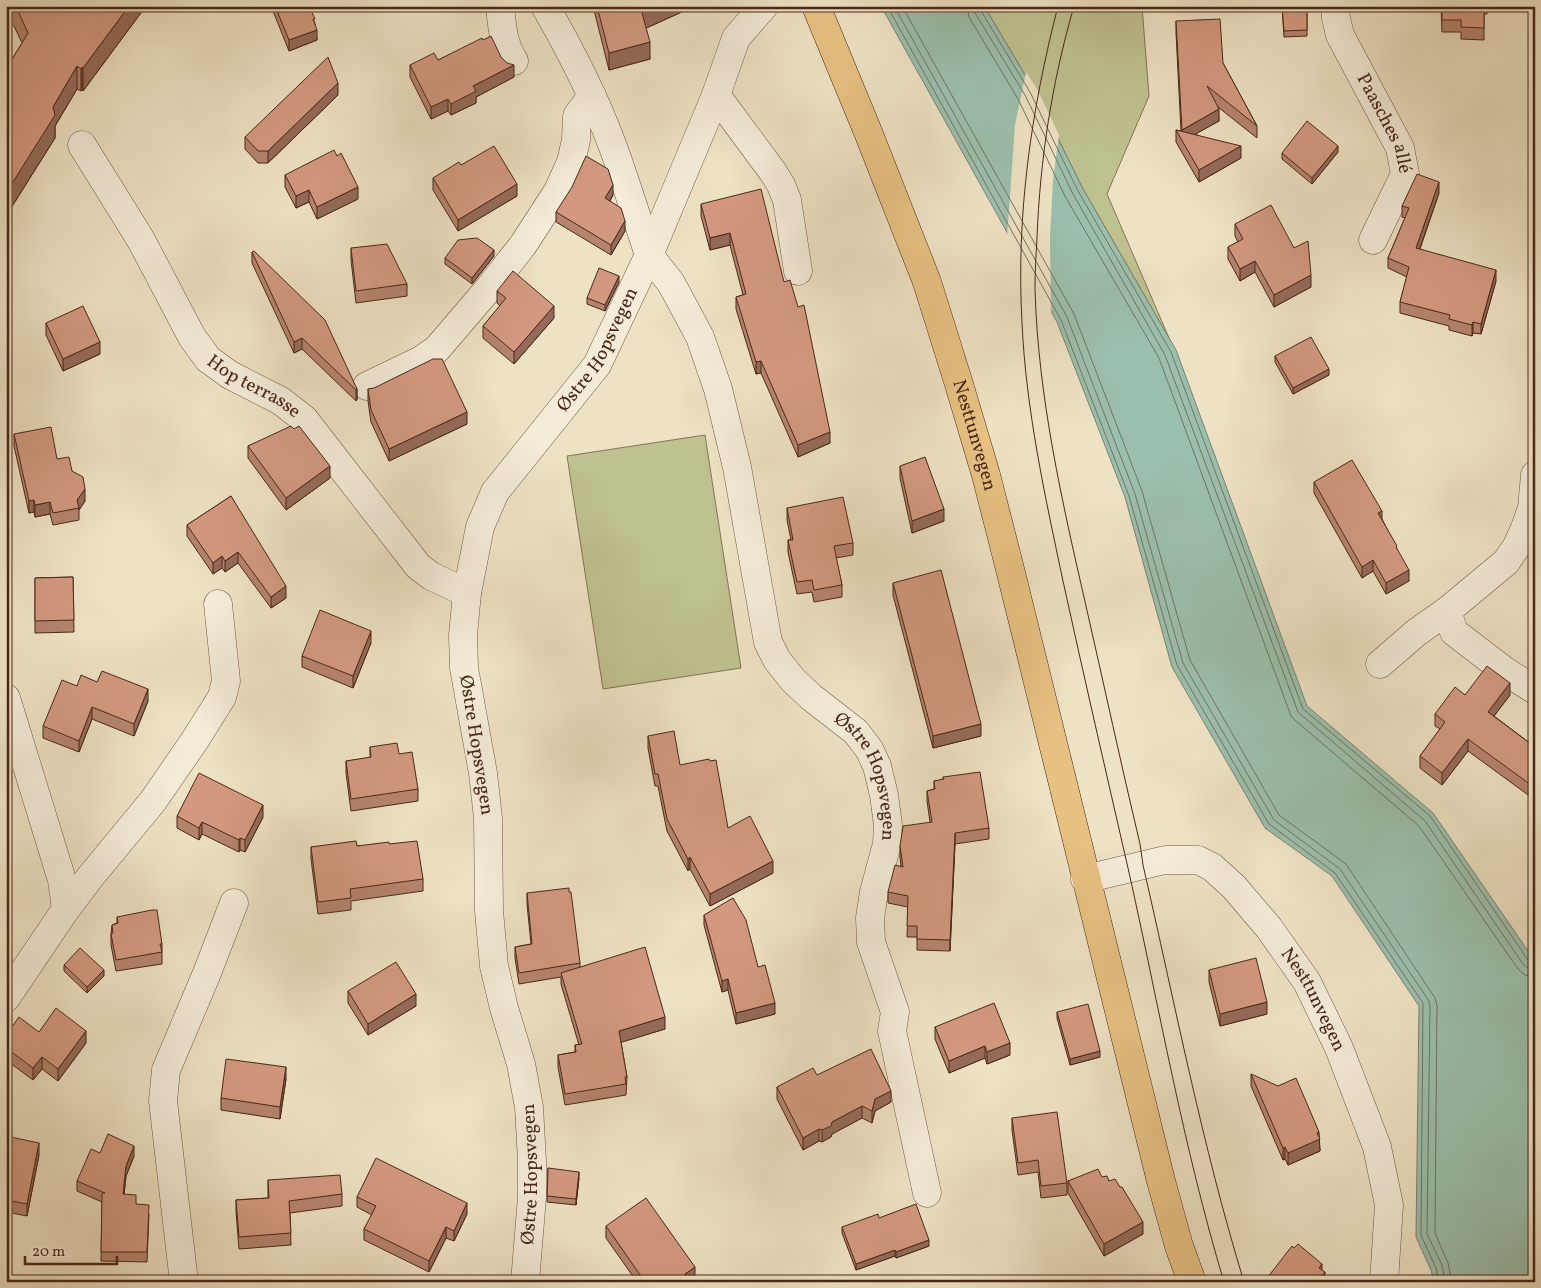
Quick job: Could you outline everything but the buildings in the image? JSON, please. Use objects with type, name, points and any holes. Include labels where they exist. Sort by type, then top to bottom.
[{"type":"main road","name":"Nesttunvegen","points":[[816,6],[927,282],[986,476],[1161,1181],[1179,1246],[1192,1282]]},
{"type":"street","points":[[500,6],[507,52],[514,61]]},
{"type":"street","name":"Østre Hopsvegen","points":[[545,6],[592,96],[613,146],[649,256],[671,283],[700,337],[718,389],[737,467],[768,642],[777,660],[792,680],[856,732],[869,749],[877,766],[884,795],[888,825],[887,844],[874,892],[870,918],[870,942],[894,1012],[892,1031],[927,1193]]},
{"type":"street","name":"Østre Hopsvegen","points":[[525,1282],[532,1197],[529,1107],[521,1064],[504,1008],[494,966],[488,911],[488,818],[483,773],[464,668],[463,635],[467,593],[480,527],[495,492],[597,365],[649,256],[716,95],[736,38],[764,6]]},
{"type":"street","name":"Paasches allé","points":[[1335,6],[1340,35],[1402,155],[1405,174],[1373,240]]},
{"type":"street","points":[[716,95],[781,185],[787,200],[798,271]]},
{"type":"street","points":[[367,386],[421,360],[437,349],[523,245],[558,191],[571,162],[576,140],[577,116],[592,96]]},
{"type":"street","name":"Hop terrasse","points":[[82,146],[141,240],[192,337],[208,359],[230,375],[282,401],[304,419],[418,566],[431,576],[467,593]]},
{"type":"street","points":[[1380,664],[1506,562],[1517,546],[1532,508],[1535,475]]},
{"type":"street","points":[[6,998],[66,909],[152,800],[196,740],[222,697],[226,681],[218,604]]},
{"type":"street","points":[[1447,611],[1454,632],[1505,671],[1535,690]]},
{"type":"street","points":[[6,698],[62,880],[66,909]]},
{"type":"street","name":"Nesttunvegen","points":[[1085,879],[1165,860],[1198,860],[1212,867],[1234,887],[1269,928],[1307,982],[1339,1048],[1377,1147],[1390,1205],[1384,1282]]},
{"type":"street","points":[[184,1282],[163,1101],[166,1070],[234,903]]},
{"type":"shaded area","points":[[984,6],[1142,6],[1149,96],[1107,194],[1169,338],[1083,189],[1034,90]]},
{"type":"shaded area","points":[[705,435],[741,668],[603,689],[567,456]]},
{"type":"water","points":[[881,6],[984,6],[1034,90],[1083,189],[1176,350],[1307,706],[1433,813],[1535,961],[1535,1282],[1434,1282],[1431,1270],[1416,1237],[1419,1006],[1332,876],[1265,828],[1172,667],[1125,497],[1057,322]]},
{"type":"pier","points":[[1026,72],[1037,89],[1059,135],[1053,179],[1050,237],[1051,316],[1007,238],[1015,125]]},
{"type":"tram line","points":[[1058,6],[1048,45],[1033,124],[1021,243],[1024,356],[1032,420],[1063,581],[1128,868],[1172,1076],[1209,1231],[1224,1282]]},
{"type":"tram line","points":[[1074,6],[1053,92],[1041,179],[1035,289],[1037,329],[1046,409],[1068,527],[1190,1074],[1215,1179],[1244,1282]]}]
